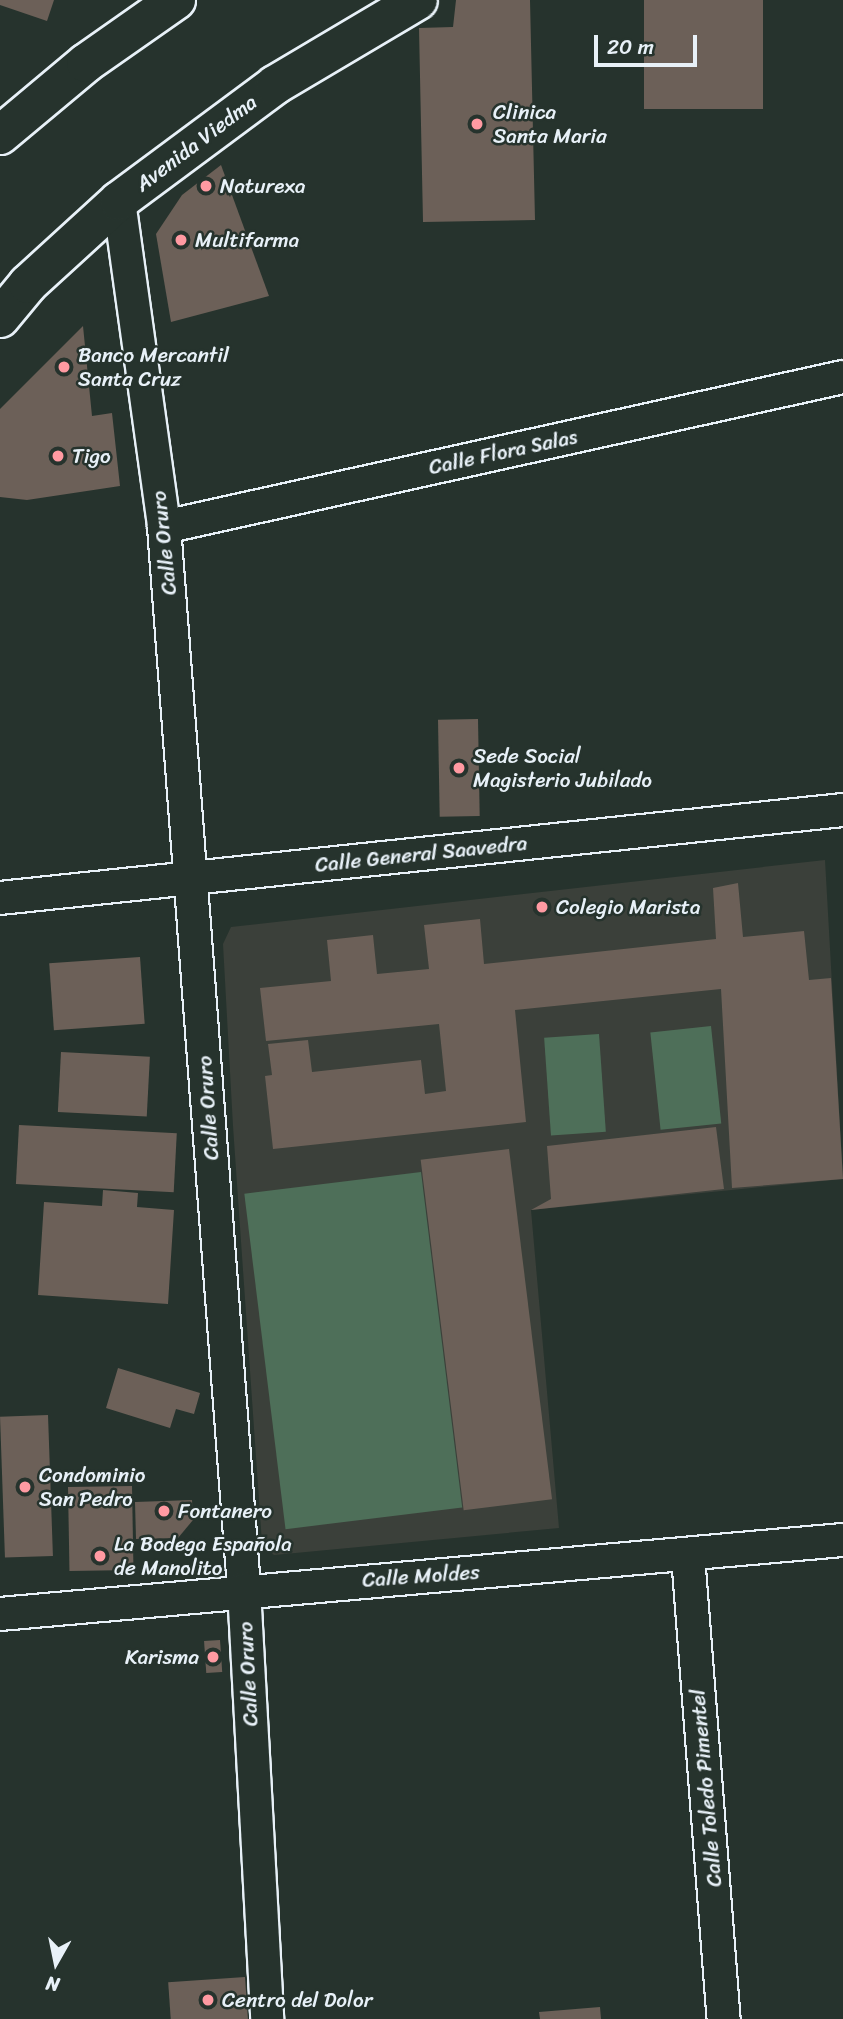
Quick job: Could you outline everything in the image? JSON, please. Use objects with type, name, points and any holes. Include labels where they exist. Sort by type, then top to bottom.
[{"type":"main road","points":[[0,135],[86,63],[176,0]]},
{"type":"main road","name":"Avenida Viedma","points":[[0,318],[28,284],[119,201],[275,85],[418,0]]},
{"type":"street","name":"Calle Oruro","points":[[119,201],[164,527],[244,1589],[267,2019]]},
{"type":"street","name":"Calle Flora Salas","points":[[164,527],[843,377]]},
{"type":"street","name":"Calle General Saavedra","points":[[0,898],[843,810]]},
{"type":"street","name":"Calle Moldes","points":[[0,1614],[244,1589],[688,1556],[843,1540]]},
{"type":"street","name":"Calle Toledo Pimentel","points":[[688,1556],[724,2019]]},
{"type":"shaded area","points":[[825,860],[843,1179],[531,1210],[559,1528],[274,1555],[262,1543],[233,1126],[223,944],[231,927]]},
{"type":"green space","points":[[711,1026],[721,1123],[661,1130],[650,1032]]},
{"type":"green space","points":[[599,1034],[606,1132],[551,1136],[544,1038]]},
{"type":"green space","points":[[421,1172],[462,1507],[286,1529],[244,1194]]},
{"type":"building","points":[[0,0],[54,0],[47,21],[0,5]]},
{"type":"building","name":"Clinica Santa Maria","points":[[456,0],[530,0],[535,220],[423,222],[419,28],[453,27]]},
{"type":"building","points":[[644,0],[763,0],[763,109],[644,109]]},
{"type":"building","points":[[221,165],[269,296],[171,322],[156,234],[182,195]]},
{"type":"building","name":"Tigo","points":[[83,326],[92,416],[112,413],[120,486],[27,500],[0,497],[0,409]]},
{"type":"building","name":"Sede Social Magisterio Jubilado","points":[[478,719],[480,816],[440,817],[438,720]]},
{"type":"building","points":[[738,883],[743,937],[804,931],[809,980],[831,978],[843,1179],[732,1188],[721,989],[515,1010],[526,1122],[273,1149],[265,1076],[272,1075],[268,1044],[308,1040],[312,1072],[421,1060],[425,1094],[446,1091],[439,1024],[266,1041],[260,988],[331,981],[327,940],[373,935],[377,974],[429,969],[424,925],[480,919],[484,964],[716,939],[713,888]]},
{"type":"building","points":[[140,957],[145,1024],[54,1030],[49,963]]},
{"type":"building","points":[[61,1052],[150,1057],[147,1117],[58,1112]]},
{"type":"building","points":[[19,1125],[177,1133],[174,1192],[16,1184]]},
{"type":"building","points":[[716,1127],[724,1189],[531,1210],[551,1199],[547,1146]]},
{"type":"building","points":[[509,1149],[552,1499],[464,1510],[421,1160]]},
{"type":"building","points":[[103,1190],[138,1193],[137,1207],[174,1210],[168,1304],[38,1295],[44,1202],[102,1206]]},
{"type":"building","points":[[118,1368],[200,1393],[194,1414],[176,1409],[170,1428],[106,1408]]},
{"type":"building","name":"Condominio San Pedro","points":[[48,1415],[53,1556],[5,1558],[0,1417]]},
{"type":"building","points":[[132,1486],[133,1570],[69,1571],[68,1487]]},
{"type":"building","name":"Fontanero","points":[[192,1500],[193,1520],[178,1538],[136,1539],[135,1502]]},
{"type":"building","name":"Karisma","points":[[220,1640],[222,1672],[206,1673],[204,1641]]},
{"type":"building","name":"Centro del Dolor","points":[[245,1977],[248,2019],[171,2019],[168,1982]]},
{"type":"building","points":[[600,2007],[601,2019],[540,2019],[539,2012]]},
{"type":"place","name":"Clinica Santa Maria","points":[[477,124]]},
{"type":"place","name":"Naturexa","points":[[206,186]]},
{"type":"place","name":"Multifarma","points":[[181,240]]},
{"type":"place","name":"Banco Mercantil Santa Cruz","points":[[64,367]]},
{"type":"place","name":"Tigo","points":[[58,456]]},
{"type":"place","name":"Sede Social Magisterio Jubilado","points":[[459,768]]},
{"type":"place","name":"Colegio Marista","points":[[542,907]]},
{"type":"place","name":"Condominio San Pedro","points":[[25,1487]]},
{"type":"place","name":"Fontanero","points":[[164,1511]]},
{"type":"place","name":"La Bodega Española de Manolito","points":[[100,1556]]},
{"type":"place","name":"Karisma","points":[[213,1657]]},
{"type":"place","name":"Centro del Dolor","points":[[208,2000]]}]
